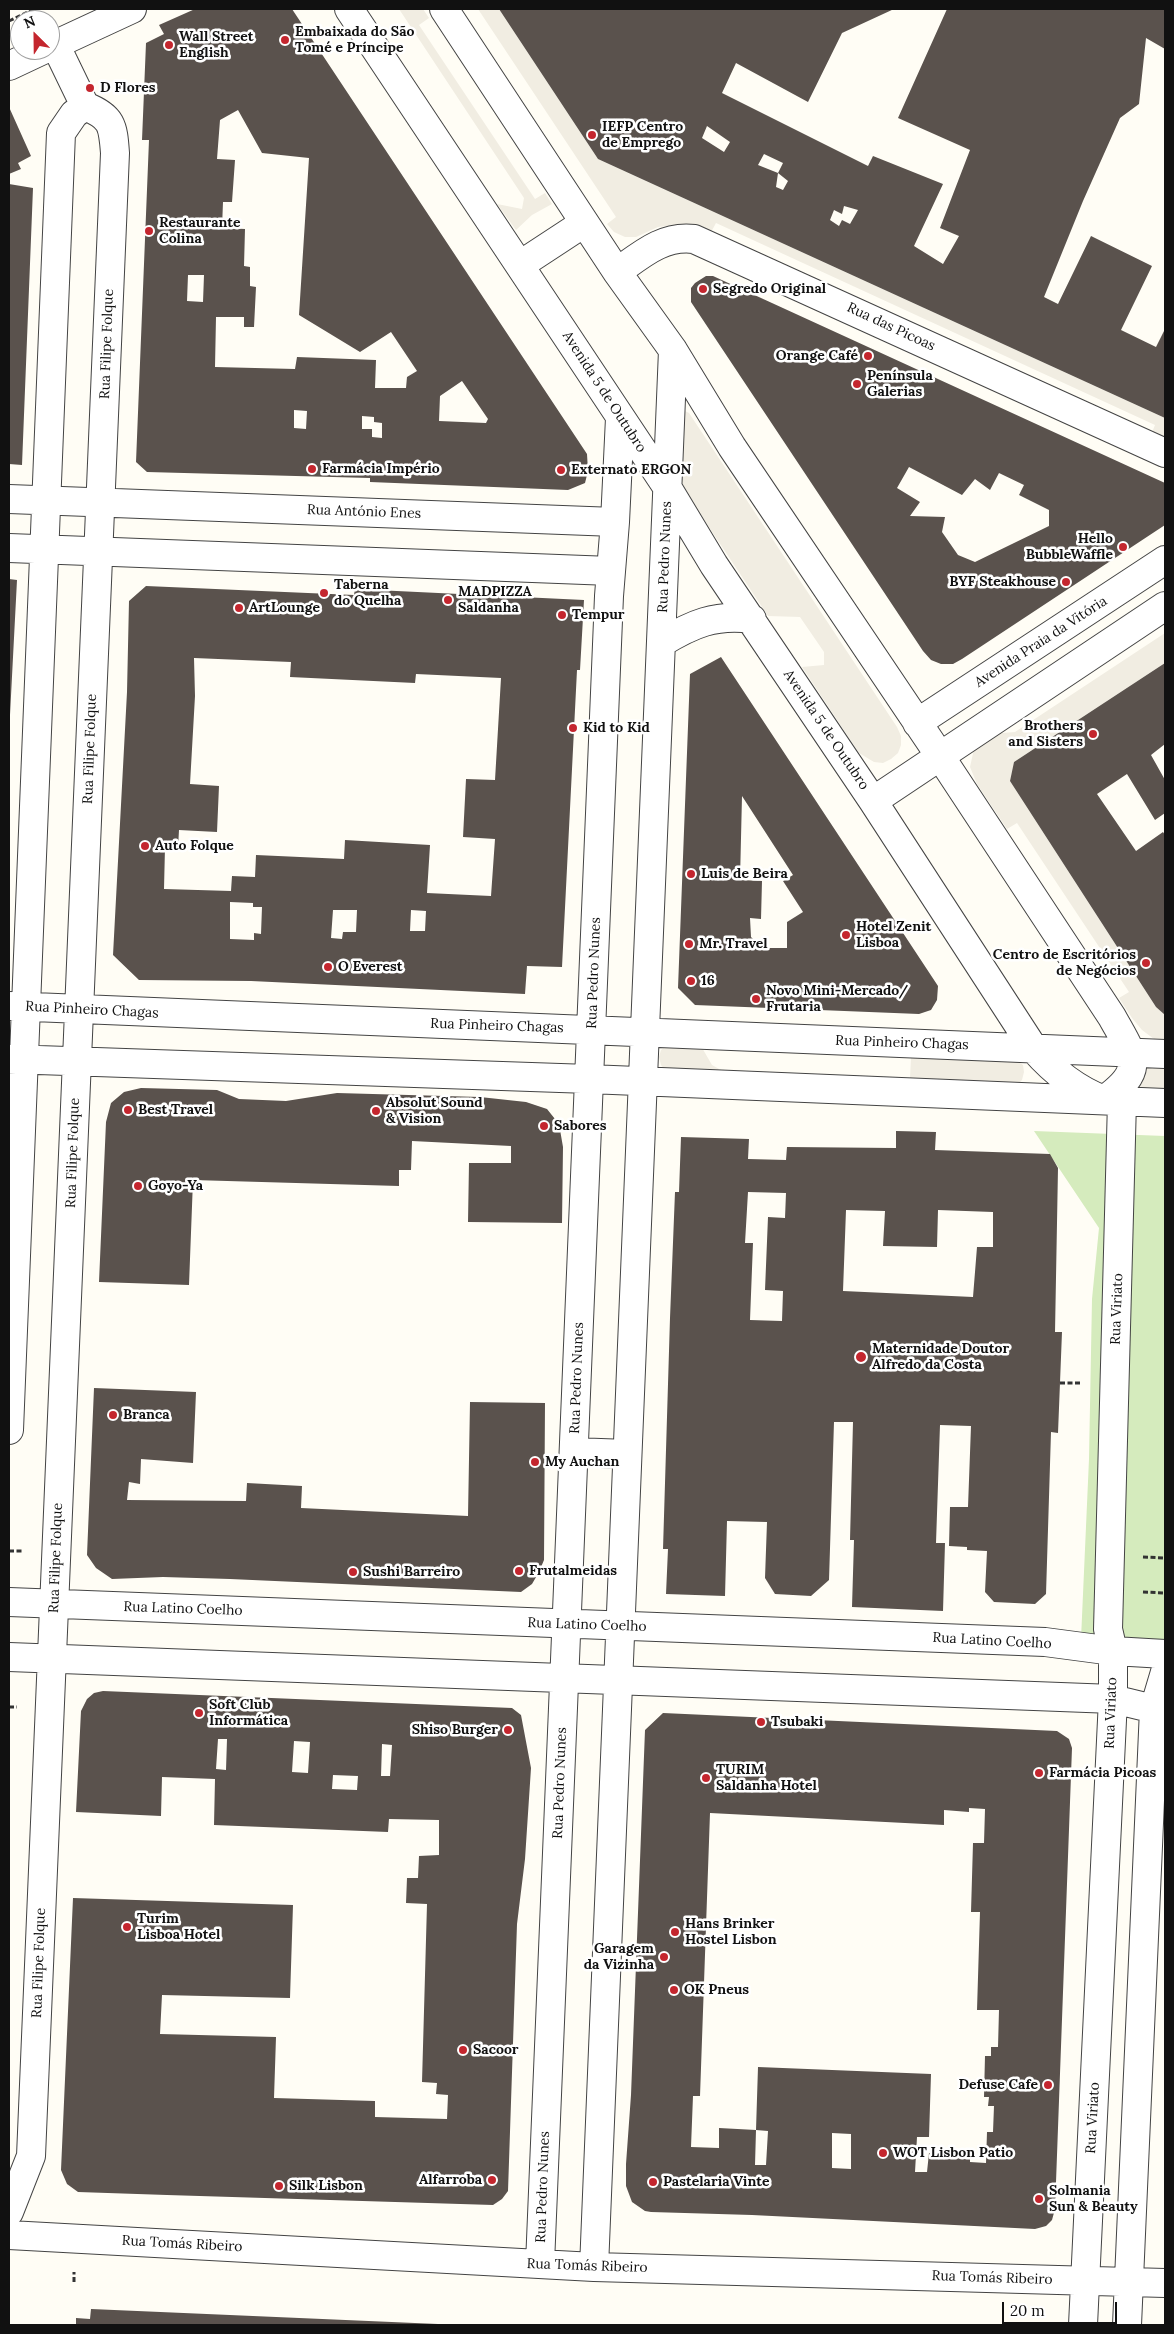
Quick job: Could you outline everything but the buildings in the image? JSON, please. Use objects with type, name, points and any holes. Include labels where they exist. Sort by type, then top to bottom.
[{"type":"street","points":[[60,42],[132,9]]},
{"type":"street","name":"Avenida 5 de Outubro","points":[[349,9],[667,487],[714,565],[873,801],[1034,1049],[1054,1072],[1088,1094],[1113,1101]]},
{"type":"street","points":[[444,9],[584,223],[673,350],[732,446],[1112,1017],[1132,1052],[1134,1060],[1131,1074],[1119,1089],[1113,1101]]},
{"type":"street","points":[[9,66],[22,60]]},
{"type":"street","points":[[9,1430],[18,1007],[46,549],[61,133],[74,114],[85,106],[57,60]]},
{"type":"street","name":"Rua Filipe Folque","points":[[9,2212],[31,2156],[115,153],[113,127],[103,113],[85,106]]},
{"type":"street","points":[[520,264],[584,223]]},
{"type":"street","name":"Rua das Picoas","points":[[617,272],[664,241],[682,237],[694,239],[1165,453]]},
{"type":"street","name":"Rua Pedro Nunes","points":[[594,2267],[673,350]]},
{"type":"street","points":[[616,522],[620,418]]},
{"type":"street","name":"Rua António Enes","points":[[9,499],[616,522]]},
{"type":"street","name":"Rua Pedro Nunes","points":[[540,2264],[610,571],[616,522]]},
{"type":"street","points":[[9,548],[610,571]]},
{"type":"street","name":"Avenida Praia da Vitória","points":[[917,723],[1165,560]]},
{"type":"street","points":[[940,756],[1165,606]]},
{"type":"street","name":"Rua Pedro Nunes","points":[[661,643],[679,632],[708,620],[730,616],[752,619]]},
{"type":"street","name":"Avenida 5 de Outubro","points":[[873,801],[940,756]]},
{"type":"street","name":"Rua Pinheiro Chagas","points":[[18,1007],[1165,1054]]},
{"type":"street","points":[[16,1060],[643,1081],[1165,1103]]},
{"type":"street","name":"Rua Viriato","points":[[1083,2325],[1113,1699],[1113,1652],[1108,1629],[1113,1101]]},
{"type":"street","points":[[574,1452],[627,1454]]},
{"type":"street","name":"Rua Latino Coelho","points":[[9,1602],[1045,1642],[1113,1652],[1165,1654]]},
{"type":"street","points":[[9,1657],[1113,1699],[1154,1709]]},
{"type":"street","points":[[1127,2325],[1154,1709],[1165,1672]]},
{"type":"street","name":"Rua Tomás Ribeiro","points":[[9,2234],[594,2267],[1165,2283]]},
{"type":"path","points":[[9,21],[34,9]]},
{"type":"path","points":[[1060,1382],[1074,1383]]},
{"type":"green space","points":[[1034,1131],[1165,1136],[1165,1643],[1081,1639],[1089,1459],[1092,1299],[1099,1228]]},
{"type":"shaded area","points":[[399,9],[423,9],[429,18],[419,25],[535,199],[545,193],[552,204],[532,215],[516,230],[497,204],[522,209],[524,198]]},
{"type":"shaded area","points":[[478,9],[499,9],[598,159],[1165,418],[1165,442],[1151,435],[1155,425],[716,223],[710,234],[684,224],[658,227],[636,237],[625,237],[614,232],[607,224],[616,217]]},
{"type":"shaded area","points":[[683,410],[689,413],[897,727],[901,736],[901,745],[898,753],[891,759],[883,763],[874,762],[859,753],[802,667],[824,665],[824,652],[800,617],[768,616],[679,482]]},
{"type":"shaded area","points":[[1165,633],[1165,663],[1014,762],[1010,781],[1156,1007],[1165,1015],[1165,1043],[1154,1039],[1142,1030],[1132,1018],[1119,998],[1129,992],[1017,823],[1007,829],[977,784],[970,767],[974,749],[989,734],[1015,732]]},
{"type":"shaded area","points":[[667,1045],[701,1046],[712,1065],[721,1070],[910,1078],[911,1058],[750,1051],[748,1049],[1017,1060],[1023,1065],[1024,1072],[1022,1080],[1017,1085],[665,1070],[661,1065],[659,1057],[661,1050]]},
{"type":"shaded area","points":[[1165,1064],[1165,1093],[1142,1090],[1137,1085],[1143,1065]]},
{"type":"place","name":"Embaixada do São Tomé e Príncipe","points":[[285,40]]},
{"type":"place","name":"Wall Street English","points":[[169,45]]},
{"type":"place","name":"D Flores","points":[[90,88]]},
{"type":"place","name":"IEFP Centro de Emprego","points":[[592,135]]},
{"type":"place","name":"Restaurante Colina","points":[[149,231]]},
{"type":"place","name":"Segredo Original","points":[[703,289]]},
{"type":"place","name":"Orange Café","points":[[868,356]]},
{"type":"place","name":"Península Galerias","points":[[857,384]]},
{"type":"place","name":"Farmácia Império","points":[[312,469]]},
{"type":"place","name":"Externato ERGON","points":[[561,470]]},
{"type":"place","name":"Hello BubbleWaffle","points":[[1123,547]]},
{"type":"place","name":"BYF Steakhouse","points":[[1066,582]]},
{"type":"place","name":"Taberna do Quelha","points":[[324,593]]},
{"type":"place","name":"MADPIZZA Saldanha","points":[[448,600]]},
{"type":"place","name":"ArtLounge","points":[[239,608]]},
{"type":"place","name":"Tempur","points":[[562,615]]},
{"type":"place","name":"Kid to Kid","points":[[573,728]]},
{"type":"place","name":"Brothers and Sisters","points":[[1093,734]]},
{"type":"place","name":"Auto Folque","points":[[145,846]]},
{"type":"place","name":"Luis de Beira","points":[[691,874]]},
{"type":"place","name":"Hotel Zenit Lisboa","points":[[846,935]]},
{"type":"place","name":"Mr. Travel","points":[[689,944]]},
{"type":"place","name":"Centro de Escritórios de Negócios","points":[[1146,963]]},
{"type":"place","name":"O Everest","points":[[328,967]]},
{"type":"place","name":"16","points":[[691,981]]},
{"type":"place","name":"Novo Mini-Mercado/ Frutaria","points":[[756,999]]},
{"type":"place","name":"Best Travel","points":[[128,1110]]},
{"type":"place","name":"Absolut Sound & Vision","points":[[376,1111]]},
{"type":"place","name":"Sabores","points":[[544,1126]]},
{"type":"place","name":"Goyo-Ya","points":[[138,1186]]},
{"type":"place","name":"Maternidade Doutor Alfredo da Costa","points":[[861,1357]]},
{"type":"place","name":"Branca","points":[[113,1415]]},
{"type":"place","name":"My Auchan","points":[[535,1462]]},
{"type":"place","name":"Frutalmeidas","points":[[519,1571]]},
{"type":"place","name":"Sushi Barreiro","points":[[353,1572]]},
{"type":"place","name":"Soft Club Informática","points":[[199,1713]]},
{"type":"place","name":"Tsubaki","points":[[761,1722]]},
{"type":"place","name":"Shiso Burger","points":[[508,1730]]},
{"type":"place","name":"Farmácia Picoas","points":[[1039,1773]]},
{"type":"place","name":"TURIM Saldanha Hotel","points":[[706,1778]]},
{"type":"place","name":"Turim Lisboa Hotel","points":[[127,1927]]},
{"type":"place","name":"Hans Brinker Hostel Lisbon","points":[[675,1932]]},
{"type":"place","name":"Garagem da Vizinha","points":[[664,1957]]},
{"type":"place","name":"OK Pneus","points":[[674,1990]]},
{"type":"place","name":"Sacoor","points":[[463,2050]]},
{"type":"place","name":"Defuse Cafe","points":[[1048,2085]]},
{"type":"place","name":"WOT Lisbon Patio","points":[[883,2153]]},
{"type":"place","name":"Alfarroba","points":[[492,2180]]},
{"type":"place","name":"Pastelaria Vinte","points":[[653,2182]]},
{"type":"place","name":"Silk Lisbon","points":[[279,2186]]},
{"type":"place","name":"Solmania Sun & Beauty","points":[[1039,2199]]}]
